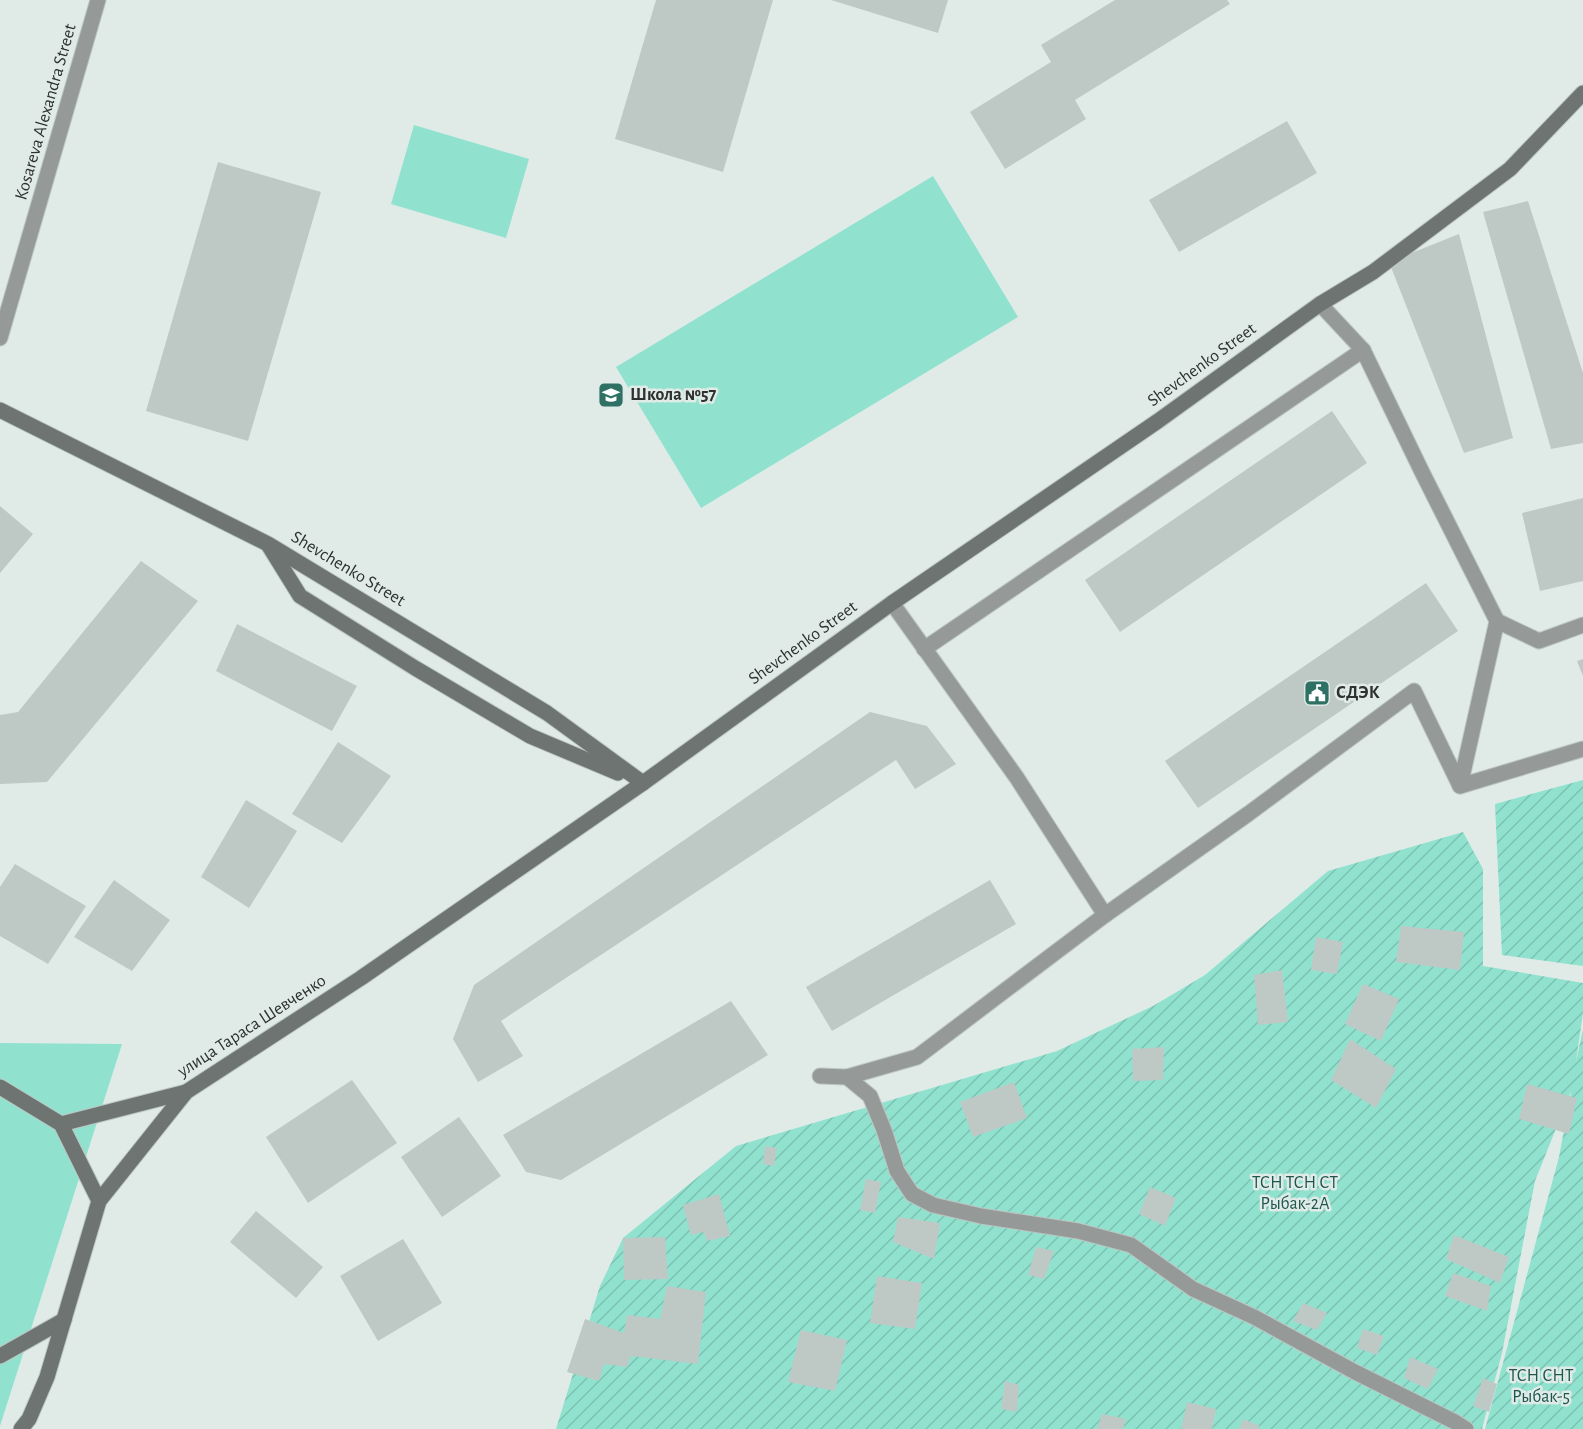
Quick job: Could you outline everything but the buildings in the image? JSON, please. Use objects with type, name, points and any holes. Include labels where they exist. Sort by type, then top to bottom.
[{"type":"street","name":"Kosareva Alexandra Street","points":[[0,338],[98,0]]},
{"type":"street","name":"Shevchenko Street","points":[[0,410],[268,544],[547,713],[643,783],[892,603],[1158,421],[1320,304],[1373,272],[1510,169],[1583,93]]},
{"type":"street","points":[[1320,304],[1362,350],[1497,621],[1539,641],[1583,626]]},
{"type":"street","points":[[924,649],[1362,350]]},
{"type":"street","points":[[268,544],[300,596],[530,736],[643,783]]},
{"type":"street","points":[[892,603],[1017,778],[1105,915]]},
{"type":"street","points":[[1460,786],[1497,621]]},
{"type":"street","points":[[820,1076],[847,1077],[917,1057],[1105,915],[1248,814],[1414,691],[1460,786]]},
{"type":"street","points":[[1460,786],[1583,749]]},
{"type":"street","name":"улица Тараса Шевченко","points":[[25,1424],[47,1377],[99,1201],[186,1092],[361,978],[643,783]]},
{"type":"street","points":[[847,1077],[870,1096],[884,1130],[897,1172],[912,1194],[933,1205],[981,1216],[1078,1231],[1131,1245],[1193,1289],[1254,1317],[1466,1429]]},
{"type":"street","points":[[0,1087],[61,1124],[99,1201]]},
{"type":"street","points":[[61,1124],[186,1092]]},
{"type":"street","points":[[0,1356],[64,1320]]},
{"type":"green space","points":[[414,125],[529,159],[506,238],[391,204]]},
{"type":"green space","points":[[933,176],[1018,317],[701,508],[616,367]]},
{"type":"green space","points":[[1583,780],[1583,966],[1502,955],[1495,804]]},
{"type":"green space","name":"ТСН ТСН СТ Рыбак-2А","points":[[1463,832],[1483,869],[1483,966],[1583,983],[1583,1013],[1576,1062],[1583,1029],[1583,1429],[1485,1429],[1559,1157],[1571,1091],[1535,1181],[1502,1353],[1482,1429],[556,1429],[600,1286],[623,1238],[736,1146],[1057,1051],[1153,1006],[1205,975],[1328,871]]},
{"type":"green space","points":[[0,1043],[122,1044],[0,1426]]},
{"type":"place","name":"Школа №57","points":[[611,395]]},
{"type":"place","name":"СДЭК","points":[[1317,693]]},
{"type":"park label","name":"ТСН СНТ Рыбак-5","points":[[1541,1386]]}]
